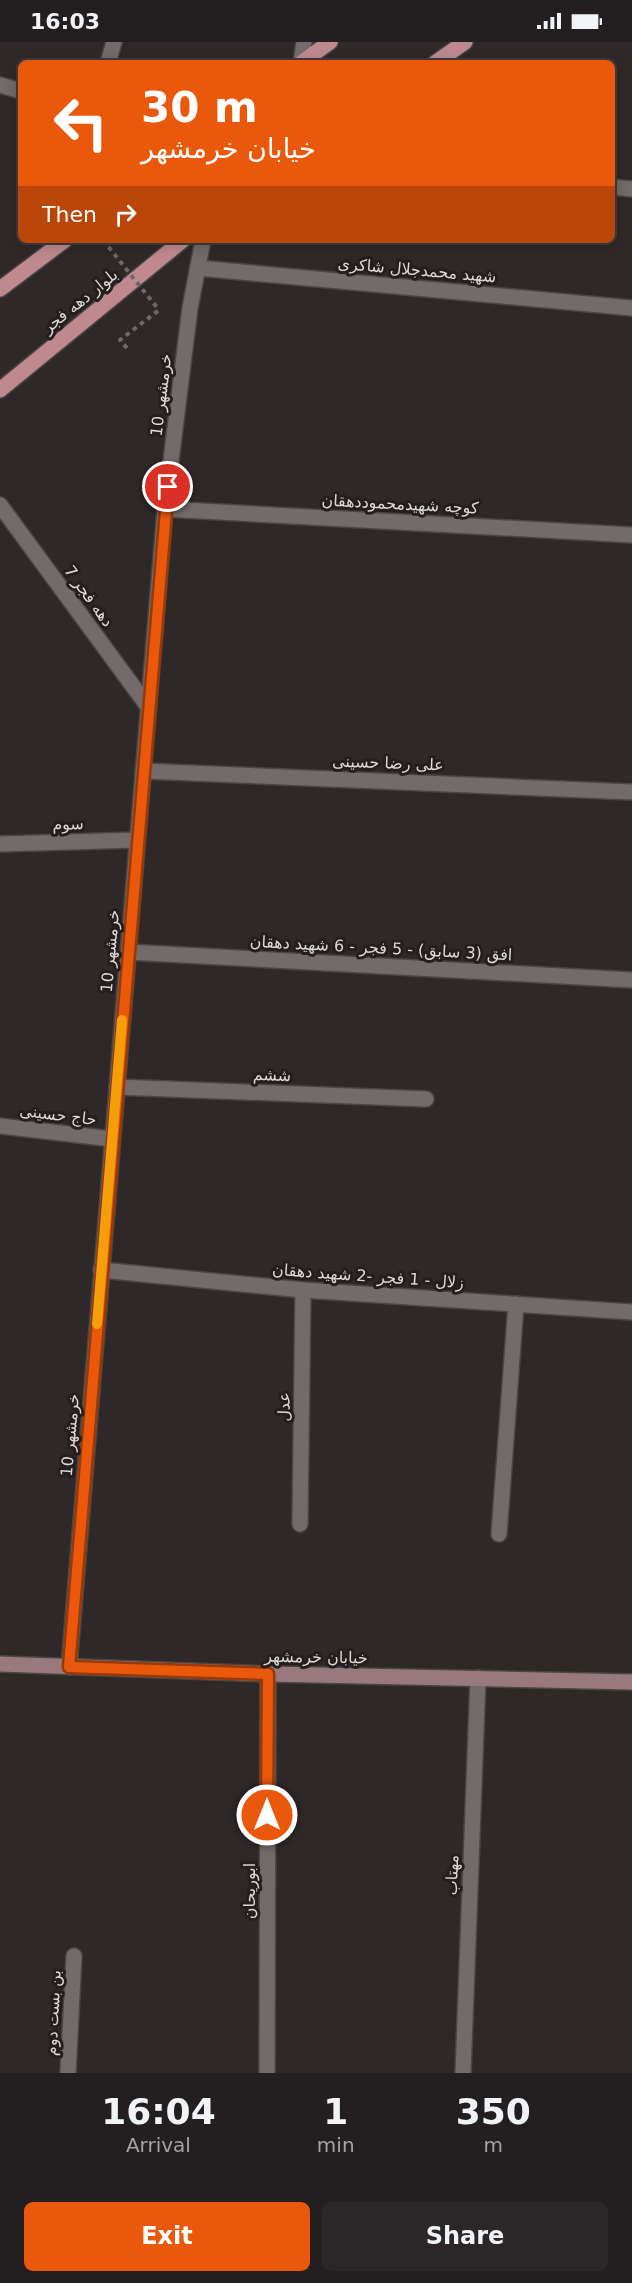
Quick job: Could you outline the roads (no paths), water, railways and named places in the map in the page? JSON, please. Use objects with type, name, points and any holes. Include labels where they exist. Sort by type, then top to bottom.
[{"type":"main road","points":[[305,60],[330,42]]},
{"type":"main road","points":[[439,60],[465,42]]},
{"type":"main road","points":[[0,289],[61,243]]},
{"type":"main road","name":"بلوار دهه فجر","points":[[0,390],[179,243]]},
{"type":"main road","name":"خیابان خرمشهر","points":[[0,1664],[268,1674],[632,1682]]},
{"type":"street","points":[[109,60],[114,42]]},
{"type":"street","points":[[301,60],[304,42]]},
{"type":"street","points":[[0,85],[18,90]]},
{"type":"street","points":[[615,188],[632,189]]},
{"type":"street","name":"خرمشهر 10","points":[[69,1667],[165,509],[190,308],[202,243]]},
{"type":"street","name":"شهید محمدجلال شاکری","points":[[198,268],[632,308]]},
{"type":"street","name":"دهه فجر 7","points":[[0,505],[148,708]]},
{"type":"street","name":"کوچه شهیدمحموددهقان","points":[[165,509],[632,535]]},
{"type":"street","name":"علی رضا حسینی","points":[[143,771],[632,792]]},
{"type":"street","name":"سوم","points":[[0,844],[137,840]]},
{"type":"street","name":"افق (3 سابق) - 5 فجر - 6 شهید دهقان","points":[[128,952],[632,980]]},
{"type":"street","name":"ششم","points":[[117,1087],[426,1099]]},
{"type":"street","name":"حاج حسینی","points":[[0,1126],[112,1140]]},
{"type":"street","name":"زلال - 1 فجر -2 شهید دهقان","points":[[101,1270],[303,1290],[632,1312]]},
{"type":"street","name":"عدل","points":[[300,1524],[303,1290]]},
{"type":"street","points":[[499,1534],[516,1304]]},
{"type":"street","name":"ابوریحان","points":[[267,2073],[268,1674]]},
{"type":"street","name":"مهتاب","points":[[463,2073],[478,1678]]},
{"type":"street","name":"بن بست دوم","points":[[68,2073],[74,1956]]}]
